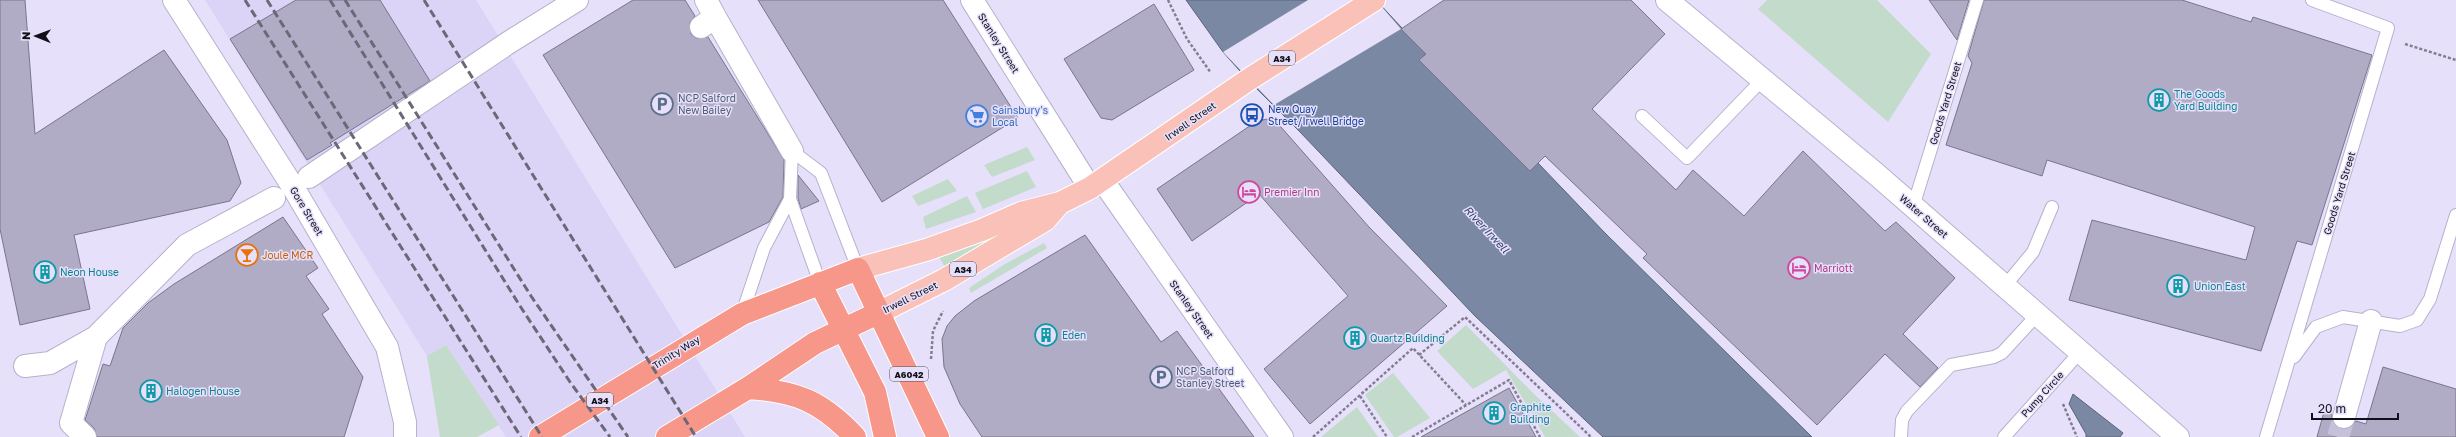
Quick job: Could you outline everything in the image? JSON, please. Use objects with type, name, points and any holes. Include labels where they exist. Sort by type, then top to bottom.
[{"type":"highway","name":"Trinity Way","points":[[540,437],[742,314],[858,269]]},
{"type":"highway","points":[[858,269],[878,313]]},
{"type":"highway","points":[[820,283],[874,392],[885,437]]},
{"type":"highway","name":"A34","points":[[666,437],[748,388],[815,343],[878,313]]},
{"type":"highway","name":"A6042","points":[[878,313],[938,437]]},
{"type":"highway","points":[[748,388],[788,392],[808,400],[831,414],[855,437]]},
{"type":"main road","name":"Irwell Street","points":[[858,269],[926,250],[1021,214],[1060,203],[1096,184],[1248,80],[1374,0]]},
{"type":"main road","name":"Irwell Street","points":[[878,313],[944,280],[1044,220],[1060,203]]},
{"type":"street","name":"Gore Street","points":[[174,0],[293,187],[387,347],[405,422],[405,437]]},
{"type":"street","points":[[309,177],[508,43],[577,0]]},
{"type":"street","name":"Stanley Street","points":[[972,0],[1096,184],[1282,437]]},
{"type":"street","name":"Water Street","points":[[1667,0],[1913,207],[2178,437]]},
{"type":"street","points":[[708,15],[792,150]]},
{"type":"street","points":[[25,366],[50,363],[96,337],[188,245],[274,198]]},
{"type":"street","points":[[2344,418],[2371,321]]},
{"type":"street","points":[[85,437],[71,423],[96,337]]},
{"type":"lane","name":"Goods Yard Street","points":[[1913,207],[1978,0]]},
{"type":"lane","points":[[2312,0],[2388,28],[2385,38]]},
{"type":"lane","name":"Goods Yard Street","points":[[2266,437],[2385,38]]},
{"type":"lane","points":[[1642,116],[1687,158],[1762,80]]},
{"type":"lane","points":[[792,150],[790,199],[820,283]]},
{"type":"lane","points":[[792,150],[821,173],[858,269]]},
{"type":"lane","points":[[742,314],[764,248],[790,199]]},
{"type":"lane","points":[[2004,287],[2033,252],[2052,207]]},
{"type":"lane","points":[[2287,368],[2316,327],[2343,317],[2400,326],[2417,320],[2430,299],[2456,215]]},
{"type":"lane","points":[[1901,437],[1902,420],[1907,411],[1951,365],[1994,357],[2002,353],[2037,315]]},
{"type":"lane","name":"Pump Circle","points":[[2004,437],[2080,352]]},
{"type":"path","points":[[1168,0],[1187,40],[1211,72]]},
{"type":"path","points":[[2385,38],[2456,60]]},
{"type":"path","points":[[932,362],[933,331],[945,309]]},
{"type":"path","points":[[1419,355],[1465,317],[1591,437]]},
{"type":"path","points":[[1313,437],[1413,348],[1466,405]]},
{"type":"path","points":[[1412,437],[1509,380],[1540,437]]},
{"type":"path","points":[[1360,396],[1387,437]]},
{"type":"path","points":[[2064,400],[2062,407],[2077,437]]},
{"type":"shaded area","points":[[205,0],[476,0],[745,437],[506,437],[446,345],[427,356]]},
{"type":"green space","points":[[1767,0],[1877,0],[1931,54],[1888,122],[1758,9]]},
{"type":"green space","points":[[1027,147],[1035,160],[992,177],[984,165]]},
{"type":"green space","points":[[1027,171],[1036,187],[983,209],[975,193]]},
{"type":"green space","points":[[948,179],[957,191],[918,206],[912,196]]},
{"type":"green space","points":[[967,196],[976,212],[926,229],[923,217]]},
{"type":"green space","points":[[1016,225],[947,271],[939,257]]},
{"type":"green space","points":[[1044,243],[1047,248],[971,293],[969,288],[1005,264]]},
{"type":"green space","points":[[1466,325],[1534,394],[1580,437],[1545,437],[1506,370],[1473,389],[1437,351]]},
{"type":"green space","points":[[446,345],[499,425],[477,437],[440,437],[427,356]]},
{"type":"green space","points":[[1393,373],[1430,418],[1397,437],[1394,437],[1365,395]]},
{"type":"green space","points":[[1357,407],[1378,437],[1321,437]]},
{"type":"water","name":"River Irwell","points":[[1186,0],[1376,0],[1426,54],[1419,60],[1538,163],[1605,233],[1812,437],[1603,437],[1475,316],[1301,133],[1248,80],[1223,52]]},
{"type":"water","points":[[2073,394],[2123,433],[2120,437],[2086,437],[2086,434],[2069,404]]},
{"type":"pier","points":[[1308,0],[1376,0],[1401,29],[1274,105],[1223,52]]},
{"type":"building","points":[[0,0],[25,0],[35,134],[164,50],[227,140],[241,183],[230,201],[74,235],[90,309],[20,325],[0,229]]},
{"type":"building","points":[[296,0],[380,0],[430,81],[330,143],[332,145],[307,160],[230,39]]},
{"type":"building","name":"NCP Salford New Bailey","points":[[633,0],[685,0],[695,16],[690,22],[691,34],[696,38],[708,37],[784,160],[783,197],[769,222],[675,268],[543,55]]},
{"type":"building","points":[[758,0],[943,0],[1018,118],[882,202]]},
{"type":"building","name":"Marriott","points":[[1444,0],[1631,0],[1665,34],[1592,109],[1676,190],[1693,170],[1744,216],[1803,151],[1885,231],[1896,222],[1955,278],[1903,334],[1938,368],[1920,387],[1885,354],[1817,425],[1643,258],[1647,254],[1545,156],[1530,171],[1419,60],[1426,54],[1401,29]]},
{"type":"building","points":[[1929,0],[1969,0],[1957,40]]},
{"type":"building","name":"The Goods Yard Building","points":[[1984,0],[2182,0],[2251,22],[2253,17],[2372,55],[2312,245],[2297,241],[2261,351],[2069,300],[2092,220],[2246,260],[2255,227],[2047,160],[2042,176],[1946,145],[1972,63],[1968,56]]},
{"type":"building","points":[[1154,4],[1194,70],[1112,120],[1101,118],[1064,59]]},
{"type":"building","points":[[1273,118],[1369,227],[1447,306],[1310,424],[1264,369],[1348,296],[1259,194],[1192,241],[1157,189],[1257,121]]},
{"type":"building","points":[[798,175],[819,201],[801,209],[798,198]]},
{"type":"building","points":[[283,217],[318,268],[306,276],[329,309],[322,314],[363,377],[344,437],[97,437],[94,428],[85,420],[103,364],[110,366],[123,328],[148,303],[174,284]]},
{"type":"building","name":"Eden","points":[[1085,235],[1161,342],[1177,331],[1254,437],[982,437],[960,404],[944,367],[942,339],[947,326],[955,316],[974,301]]},
{"type":"building","points":[[2383,367],[2456,389],[2456,437],[2317,437],[2324,412],[2332,414],[2332,420],[2340,429],[2347,429],[2356,421],[2366,424]]},
{"type":"building","name":"Graphite Building","points":[[1509,388],[1536,437],[1421,437]]},
{"type":"tunnel","points":[[2338,437],[2344,417]]},
{"type":"railway","points":[[245,0],[521,437]]},
{"type":"railway","points":[[267,0],[542,437]]},
{"type":"railway","points":[[330,0],[520,306],[570,382],[610,437]]},
{"type":"railway","points":[[345,0],[531,296],[628,437]]},
{"type":"railway","points":[[424,0],[696,437]]},
{"type":"place","name":"The Goods Yard Building","points":[[2159,100]]},
{"type":"place","name":"NCP Salford New Bailey","points":[[662,104]]},
{"type":"place","name":"New Quay Street/Irwell Bridge","points":[[1252,115]]},
{"type":"place","name":"Sainsbury's Local","points":[[977,116]]},
{"type":"place","name":"Premier Inn","points":[[1249,192]]},
{"type":"place","name":"Joule MCR","points":[[247,255]]},
{"type":"place","name":"Marriott","points":[[1799,268]]},
{"type":"place","name":"Neon House","points":[[45,272]]},
{"type":"place","name":"Union East","points":[[2178,286]]},
{"type":"place","name":"Eden","points":[[1046,335]]},
{"type":"place","name":"Quartz Building","points":[[1355,338]]},
{"type":"place","name":"NCP Salford Stanley Street","points":[[1161,377]]},
{"type":"place","name":"Halogen House","points":[[151,391]]},
{"type":"place","name":"Graphite Building","points":[[1494,413]]}]
